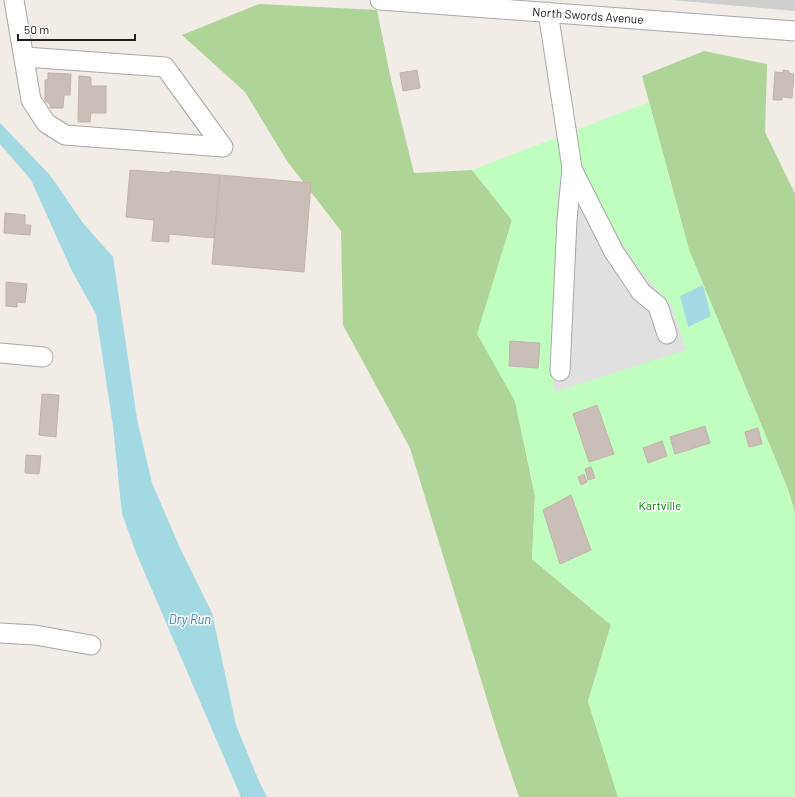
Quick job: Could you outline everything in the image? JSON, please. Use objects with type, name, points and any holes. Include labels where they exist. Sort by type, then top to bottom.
[{"type":"street","points":[[14,0],[25,57],[31,100],[46,123],[65,135],[223,147],[165,67],[25,57]]},
{"type":"street","name":"North Swords Avenue","points":[[380,0],[795,31]]},
{"type":"street","points":[[548,12],[572,168],[567,220],[560,371]]},
{"type":"street","points":[[572,168],[614,252],[641,292],[658,306],[667,334]]},
{"type":"street","points":[[0,353],[42,357]]},
{"type":"street","points":[[0,633],[35,635],[91,645]]},
{"type":"shaded area","points":[[672,0],[795,0],[795,11]]},
{"type":"shaded area","points":[[583,174],[600,207],[637,266],[672,307],[686,350],[554,392],[552,347],[558,186]]},
{"type":"green space","points":[[259,4],[377,10],[391,80],[414,173],[472,170],[512,220],[478,334],[515,401],[535,496],[532,559],[611,625],[588,701],[618,797],[519,797],[497,732],[410,448],[343,325],[341,231],[287,161],[245,92],[182,35]]},
{"type":"green space","points":[[704,51],[767,64],[765,132],[795,194],[795,513],[787,487],[689,250],[642,76]]},
{"type":"green space","name":"Kartville","points":[[649,102],[689,250],[787,487],[795,513],[795,797],[618,797],[588,701],[611,625],[532,559],[535,496],[515,401],[477,334],[512,220],[472,170]]},
{"type":"water","name":"Dry Run","points":[[0,123],[50,175],[83,223],[113,257],[137,419],[152,483],[180,548],[212,613],[236,725],[267,797],[241,797],[137,555],[122,514],[113,426],[96,314],[72,271],[31,180],[0,144]]},
{"type":"water","points":[[703,285],[711,316],[688,327],[680,296]]},
{"type":"building","points":[[417,70],[420,88],[403,91],[400,73]]},
{"type":"building","points":[[783,70],[794,74],[792,98],[782,97],[782,100],[773,100],[775,72],[783,73]]},
{"type":"building","points":[[48,73],[71,74],[70,95],[64,95],[63,108],[50,108],[50,104],[45,101],[45,80],[48,80]]},
{"type":"building","points":[[79,76],[91,77],[91,86],[106,86],[106,113],[91,113],[90,122],[78,122]]},
{"type":"building","points":[[130,170],[170,173],[170,171],[220,175],[214,238],[169,234],[169,242],[152,241],[154,220],[126,217]]},
{"type":"building","points":[[220,175],[311,183],[304,272],[212,264]]},
{"type":"building","points":[[5,213],[25,215],[25,225],[31,225],[30,235],[4,233]]},
{"type":"building","points":[[6,282],[27,284],[25,303],[17,302],[17,307],[6,306]]},
{"type":"building","points":[[510,341],[540,343],[538,368],[509,366]]},
{"type":"building","points":[[42,394],[59,395],[56,437],[39,435]]},
{"type":"building","points":[[597,405],[614,454],[589,462],[573,414]]},
{"type":"building","points":[[705,426],[710,443],[675,454],[670,437]]},
{"type":"building","points":[[758,428],[762,444],[749,447],[745,432]]},
{"type":"building","points":[[662,441],[667,456],[648,463],[643,448]]},
{"type":"building","points":[[26,455],[41,456],[39,474],[25,473]]},
{"type":"building","points":[[591,467],[595,478],[588,480],[585,469]]},
{"type":"building","points":[[584,474],[587,482],[581,485],[578,477]]},
{"type":"building","points":[[571,495],[591,550],[560,564],[543,510]]}]
